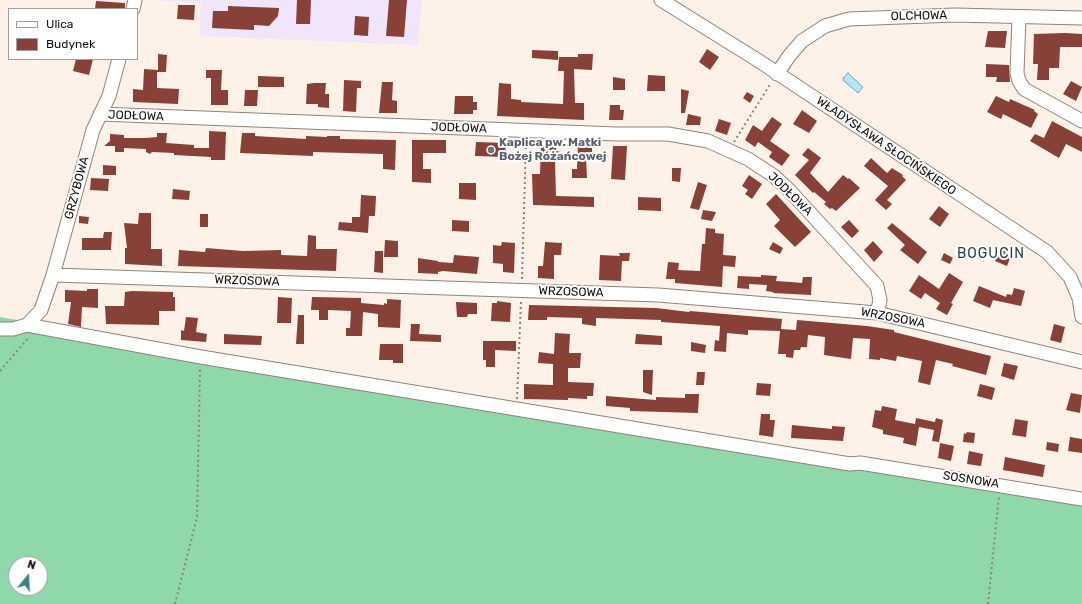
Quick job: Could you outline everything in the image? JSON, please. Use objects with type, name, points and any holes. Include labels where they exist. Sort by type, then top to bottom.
[{"type":"street","name":"WŁADYSŁAWA SŁOCIŃSKIEGO","points":[[661,0],[777,74],[1047,252],[1070,277],[1079,298],[1082,317]]},
{"type":"street","name":"OLCHOWA","points":[[777,74],[789,56],[806,37],[825,26],[849,18],[955,15],[1082,18]]},
{"type":"street","points":[[1019,17],[1018,81],[1024,89],[1082,120]]},
{"type":"street","name":"GRZYBOWA","points":[[34,323],[41,310],[53,275],[93,130],[109,96],[119,60]]},
{"type":"street","name":"JODŁOWA","points":[[100,114],[526,131],[668,134],[708,141],[730,150],[774,176],[871,278],[877,286],[880,300],[877,313]]},
{"type":"street","name":"WRZOSOWA","points":[[53,275],[658,295],[877,313],[1082,362]]},
{"type":"street","points":[[0,329],[13,329],[34,323]]},
{"type":"street","name":"SOSNOWA","points":[[34,323],[201,357],[850,464],[860,463],[1082,499]]},
{"type":"path","points":[[730,150],[777,74]]},
{"type":"path","points":[[516,409],[526,131]]},
{"type":"path","points":[[0,371],[34,323]]},
{"type":"path","points":[[175,604],[197,517],[201,357]]},
{"type":"path","points":[[988,604],[993,540],[1000,485]]},
{"type":"shaded area","points":[[152,0],[422,0],[418,45],[199,36],[201,3]]},
{"type":"green space","points":[[0,317],[1082,505],[1082,604],[0,604]]},
{"type":"water","points":[[848,73],[863,87],[858,93],[843,80]]},
{"type":"building","points":[[297,0],[311,0],[310,24],[296,24]]},
{"type":"building","points":[[389,0],[407,0],[404,37],[386,36]]},
{"type":"building","points":[[96,1],[125,3],[125,8],[95,8]]},
{"type":"building","points":[[178,5],[195,5],[194,20],[177,19]]},
{"type":"building","points":[[228,6],[279,8],[278,16],[269,26],[254,25],[254,30],[212,28],[213,11],[228,11]]},
{"type":"building","points":[[355,16],[369,17],[368,36],[354,35]]},
{"type":"building","points":[[988,31],[1007,31],[1005,48],[985,47]]},
{"type":"building","points":[[1034,34],[1082,34],[1082,47],[1060,47],[1059,68],[1049,68],[1049,80],[1037,80],[1038,64],[1033,64]]},
{"type":"building","points":[[707,49],[719,57],[710,70],[699,62]]},
{"type":"building","points":[[532,50],[558,51],[558,60],[532,58]]},
{"type":"building","points":[[158,54],[167,55],[166,72],[157,72],[157,88],[179,89],[178,104],[133,102],[133,89],[143,90],[144,69],[158,70]]},
{"type":"building","points":[[578,54],[593,54],[592,70],[574,69],[575,103],[584,103],[584,120],[497,116],[499,83],[511,84],[511,99],[521,100],[521,102],[563,104],[564,71],[558,71],[559,57],[578,57]]},
{"type":"building","points":[[76,60],[93,60],[89,75],[73,71]]},
{"type":"building","points":[[986,64],[1009,65],[1010,82],[996,82],[997,77],[986,77]]},
{"type":"building","points":[[206,70],[222,70],[221,90],[228,90],[228,105],[211,105],[211,78],[206,78]]},
{"type":"building","points":[[648,75],[665,76],[665,91],[647,91]]},
{"type":"building","points":[[258,76],[284,77],[284,87],[258,87]]},
{"type":"building","points":[[613,77],[625,79],[625,90],[613,90]]},
{"type":"building","points":[[344,80],[361,81],[361,88],[357,88],[356,112],[343,111]]},
{"type":"building","points":[[1071,81],[1082,87],[1076,101],[1063,94]]},
{"type":"building","points":[[382,82],[393,82],[392,100],[397,101],[397,113],[379,113]]},
{"type":"building","points":[[326,83],[325,94],[329,94],[329,108],[318,107],[318,104],[306,104],[307,84]]},
{"type":"building","points":[[681,89],[689,91],[685,113],[681,113]]},
{"type":"building","points":[[245,90],[258,90],[257,106],[244,106]]},
{"type":"building","points":[[747,92],[754,96],[750,103],[743,98]]},
{"type":"building","points":[[455,96],[473,96],[473,102],[477,102],[477,110],[473,110],[473,114],[454,114]]},
{"type":"building","points":[[996,96],[1009,102],[1010,99],[1035,110],[1034,111],[1038,114],[1031,128],[1003,114],[1001,119],[987,112]]},
{"type":"building","points":[[610,105],[620,105],[620,110],[624,110],[623,120],[609,120]]},
{"type":"building","points":[[802,110],[817,121],[809,133],[793,124]]},
{"type":"building","points":[[688,114],[701,117],[700,125],[686,125]]},
{"type":"building","points":[[772,117],[782,124],[770,141],[790,155],[782,166],[769,157],[772,152],[758,142],[755,147],[745,140],[753,125],[762,131]]},
{"type":"building","points":[[719,119],[731,123],[727,135],[715,131]]},
{"type":"building","points":[[1052,121],[1082,137],[1082,152],[1066,144],[1059,158],[1030,141],[1035,134],[1044,138]]},
{"type":"building","points":[[209,131],[226,132],[225,160],[211,160],[211,157],[174,155],[174,153],[152,152],[150,154],[146,152],[146,149],[124,148],[124,152],[115,152],[115,146],[104,146],[110,141],[110,134],[124,135],[124,138],[146,138],[157,137],[157,133],[167,133],[166,143],[194,145],[194,148],[209,148]]},
{"type":"building","points":[[242,133],[255,133],[255,136],[306,139],[306,136],[340,136],[340,139],[396,140],[395,170],[383,169],[383,154],[313,152],[313,156],[240,153]]},
{"type":"building","points":[[412,140],[446,140],[446,153],[423,153],[423,169],[431,169],[431,183],[412,182]]},
{"type":"building","name":"Kaplica pw. Matki Bożej Różańcowej","points":[[476,142],[506,143],[505,157],[475,156]]},
{"type":"building","points":[[541,144],[556,145],[556,151],[561,152],[561,161],[555,161],[556,196],[594,197],[594,207],[533,205],[532,174],[540,174]]},
{"type":"building","points":[[578,144],[592,145],[592,158],[586,158],[587,178],[572,178],[572,169],[577,169]]},
{"type":"building","points":[[613,146],[627,146],[625,180],[611,179]]},
{"type":"building","points":[[808,148],[821,158],[810,173],[828,192],[843,175],[848,179],[849,178],[860,188],[836,211],[832,208],[830,209],[824,204],[826,202],[814,192],[813,193],[795,175],[809,160],[802,155]]},
{"type":"building","points":[[871,158],[887,173],[892,168],[903,175],[902,176],[906,180],[887,200],[892,204],[886,210],[875,200],[888,186],[864,166]]},
{"type":"building","points":[[103,165],[116,166],[116,175],[103,175]]},
{"type":"building","points":[[672,168],[681,168],[680,182],[672,181]]},
{"type":"building","points":[[749,175],[762,184],[752,199],[745,194],[748,190],[742,186]]},
{"type":"building","points":[[91,178],[109,179],[108,191],[90,190]]},
{"type":"building","points":[[698,182],[707,185],[699,210],[690,208]]},
{"type":"building","points":[[459,183],[476,183],[476,200],[459,199]]},
{"type":"building","points":[[173,189],[190,191],[189,200],[172,199]]},
{"type":"building","points":[[776,194],[811,232],[795,247],[774,226],[780,220],[766,204]]},
{"type":"building","points":[[361,195],[376,196],[375,216],[369,216],[368,233],[338,230],[339,222],[352,223],[352,217],[360,217]]},
{"type":"building","points":[[638,197],[661,198],[661,211],[638,210]]},
{"type":"building","points":[[939,206],[949,214],[940,227],[929,219]]},
{"type":"building","points":[[703,210],[716,212],[712,221],[701,219]]},
{"type":"building","points":[[139,213],[151,213],[151,249],[162,249],[162,266],[125,264],[125,248],[127,248],[124,223],[138,224]]},
{"type":"building","points":[[200,214],[208,214],[208,227],[200,227]]},
{"type":"building","points":[[79,216],[89,217],[88,224],[79,223]]},
{"type":"building","points":[[452,220],[469,221],[469,232],[452,231]]},
{"type":"building","points":[[849,220],[859,231],[852,238],[841,227]]},
{"type":"building","points":[[892,223],[927,252],[918,264],[900,250],[905,245],[887,228]]},
{"type":"building","points":[[706,228],[715,229],[715,233],[724,234],[723,255],[736,256],[735,267],[723,266],[722,287],[675,283],[675,279],[666,279],[668,262],[679,263],[678,270],[700,271],[702,244],[705,244]]},
{"type":"building","points":[[104,232],[112,232],[111,250],[82,250],[82,238],[103,238]]},
{"type":"building","points":[[308,235],[316,236],[316,249],[337,249],[336,271],[178,266],[179,250],[205,252],[206,248],[243,251],[281,250],[281,255],[307,256]]},
{"type":"building","points":[[385,240],[398,241],[398,257],[384,257]]},
{"type":"building","points":[[873,241],[883,252],[874,262],[864,250]]},
{"type":"building","points":[[502,242],[515,243],[514,273],[503,272],[503,264],[493,263],[493,245],[501,246]]},
{"type":"building","points":[[545,242],[562,243],[561,255],[554,255],[554,279],[538,278],[538,266],[543,266]]},
{"type":"building","points":[[773,242],[783,248],[780,254],[769,249]]},
{"type":"building","points":[[1003,250],[1012,253],[1007,266],[995,261],[999,251],[1002,252]]},
{"type":"building","points":[[375,251],[383,251],[383,273],[374,272]]},
{"type":"building","points":[[619,253],[630,253],[629,261],[622,261],[621,281],[599,280],[600,255],[620,256]]},
{"type":"building","points":[[944,253],[953,258],[950,264],[941,260]]},
{"type":"building","points":[[454,255],[479,257],[477,274],[443,271],[438,272],[438,274],[418,273],[418,258],[453,263]]},
{"type":"building","points":[[949,273],[963,282],[951,303],[953,304],[947,315],[936,309],[940,303],[925,293],[921,299],[909,291],[919,275],[939,289]]},
{"type":"building","points":[[761,275],[777,276],[776,281],[802,283],[803,277],[812,277],[811,295],[773,293],[766,291],[767,285],[749,284],[749,289],[737,288],[738,276],[761,277]]},
{"type":"building","points":[[979,286],[1006,297],[1007,294],[1012,295],[1014,288],[1025,291],[1021,306],[993,300],[990,308],[973,301]]},
{"type":"building","points":[[87,289],[98,289],[98,308],[82,307],[81,327],[68,324],[71,302],[65,302],[65,290],[87,291]]},
{"type":"building","points":[[125,292],[173,292],[173,297],[175,297],[175,311],[159,311],[159,325],[106,324],[105,306],[124,306]]},
{"type":"building","points":[[278,297],[292,298],[291,323],[277,323]]},
{"type":"building","points":[[312,297],[361,298],[361,303],[384,305],[384,303],[387,304],[387,299],[401,300],[400,328],[378,327],[378,314],[363,312],[362,336],[346,336],[346,328],[350,328],[351,311],[328,310],[328,320],[319,320],[319,310],[311,310]]},
{"type":"building","points":[[497,301],[511,303],[510,322],[491,321],[492,303],[497,303]]},
{"type":"building","points":[[456,302],[477,303],[477,314],[468,314],[467,317],[457,317]]},
{"type":"building","points":[[529,305],[656,308],[782,319],[781,329],[796,330],[797,320],[867,326],[894,330],[894,332],[991,356],[986,375],[936,360],[930,385],[918,382],[922,361],[897,356],[896,361],[880,358],[880,360],[869,359],[870,339],[853,338],[851,359],[824,355],[825,337],[808,335],[807,347],[801,347],[800,350],[794,350],[793,358],[786,357],[786,354],[778,354],[780,331],[748,330],[748,335],[727,333],[726,352],[714,351],[715,340],[719,341],[720,326],[661,322],[661,320],[596,318],[596,326],[582,324],[582,318],[547,317],[547,320],[528,320]]},
{"type":"building","points":[[298,315],[304,315],[304,344],[296,344]]},
{"type":"building","points":[[186,317],[198,318],[196,332],[207,334],[206,342],[181,340],[181,330],[184,331]]},
{"type":"building","points":[[411,324],[420,324],[419,334],[441,335],[441,342],[410,341]]},
{"type":"building","points":[[1054,324],[1065,327],[1061,343],[1050,340]]},
{"type":"building","points":[[555,333],[570,334],[569,353],[581,353],[580,368],[568,368],[568,382],[594,383],[593,396],[587,396],[587,399],[568,398],[568,400],[524,399],[524,384],[553,385],[553,364],[538,363],[539,352],[554,354]]},
{"type":"building","points":[[224,334],[262,336],[261,345],[224,344]]},
{"type":"building","points":[[636,334],[662,336],[662,345],[635,344]]},
{"type":"building","points":[[483,341],[516,341],[516,351],[495,350],[495,367],[486,367],[486,360],[483,360]]},
{"type":"building","points":[[691,342],[706,345],[705,353],[691,351]]},
{"type":"building","points":[[380,344],[403,344],[403,363],[393,363],[393,360],[379,360]]},
{"type":"building","points":[[1004,363],[1018,366],[1014,380],[1001,376]]},
{"type":"building","points":[[643,370],[653,370],[652,395],[643,392]]},
{"type":"building","points":[[697,372],[705,372],[704,385],[696,385]]},
{"type":"building","points":[[757,383],[771,384],[770,396],[756,395]]},
{"type":"building","points":[[980,384],[995,388],[992,400],[977,396]]},
{"type":"building","points":[[1071,393],[1082,395],[1080,413],[1066,410]]},
{"type":"building","points":[[685,394],[699,394],[698,413],[630,411],[630,408],[606,406],[606,396],[656,400],[656,397],[685,398]]},
{"type":"building","points":[[882,406],[897,409],[895,420],[915,424],[916,418],[935,422],[936,418],[943,420],[939,442],[932,441],[934,430],[919,427],[916,446],[903,443],[904,438],[883,434],[883,430],[872,427],[875,410],[881,411]]},
{"type":"building","points":[[761,414],[770,414],[770,420],[775,420],[773,437],[759,435]]},
{"type":"building","points":[[1015,419],[1028,421],[1026,437],[1012,435]]},
{"type":"building","points":[[792,425],[832,429],[832,426],[845,427],[843,441],[791,438]]},
{"type":"building","points":[[967,432],[975,433],[974,443],[963,442],[964,433],[966,434]]},
{"type":"building","points":[[1070,437],[1082,439],[1082,453],[1068,451]]},
{"type":"building","points":[[1047,442],[1059,444],[1058,452],[1046,450]]},
{"type":"building","points":[[940,443],[954,446],[951,461],[938,458]]},
{"type":"building","points":[[969,451],[983,454],[981,466],[967,464]]},
{"type":"building","points":[[1005,457],[1045,465],[1043,477],[1003,470]]},
{"type":"place","name":"Kaplica pw. Matki Bożej Różańcowej","points":[[491,150]]},
{"type":"district","name":"BOGUCIN","points":[[991,254]]}]
